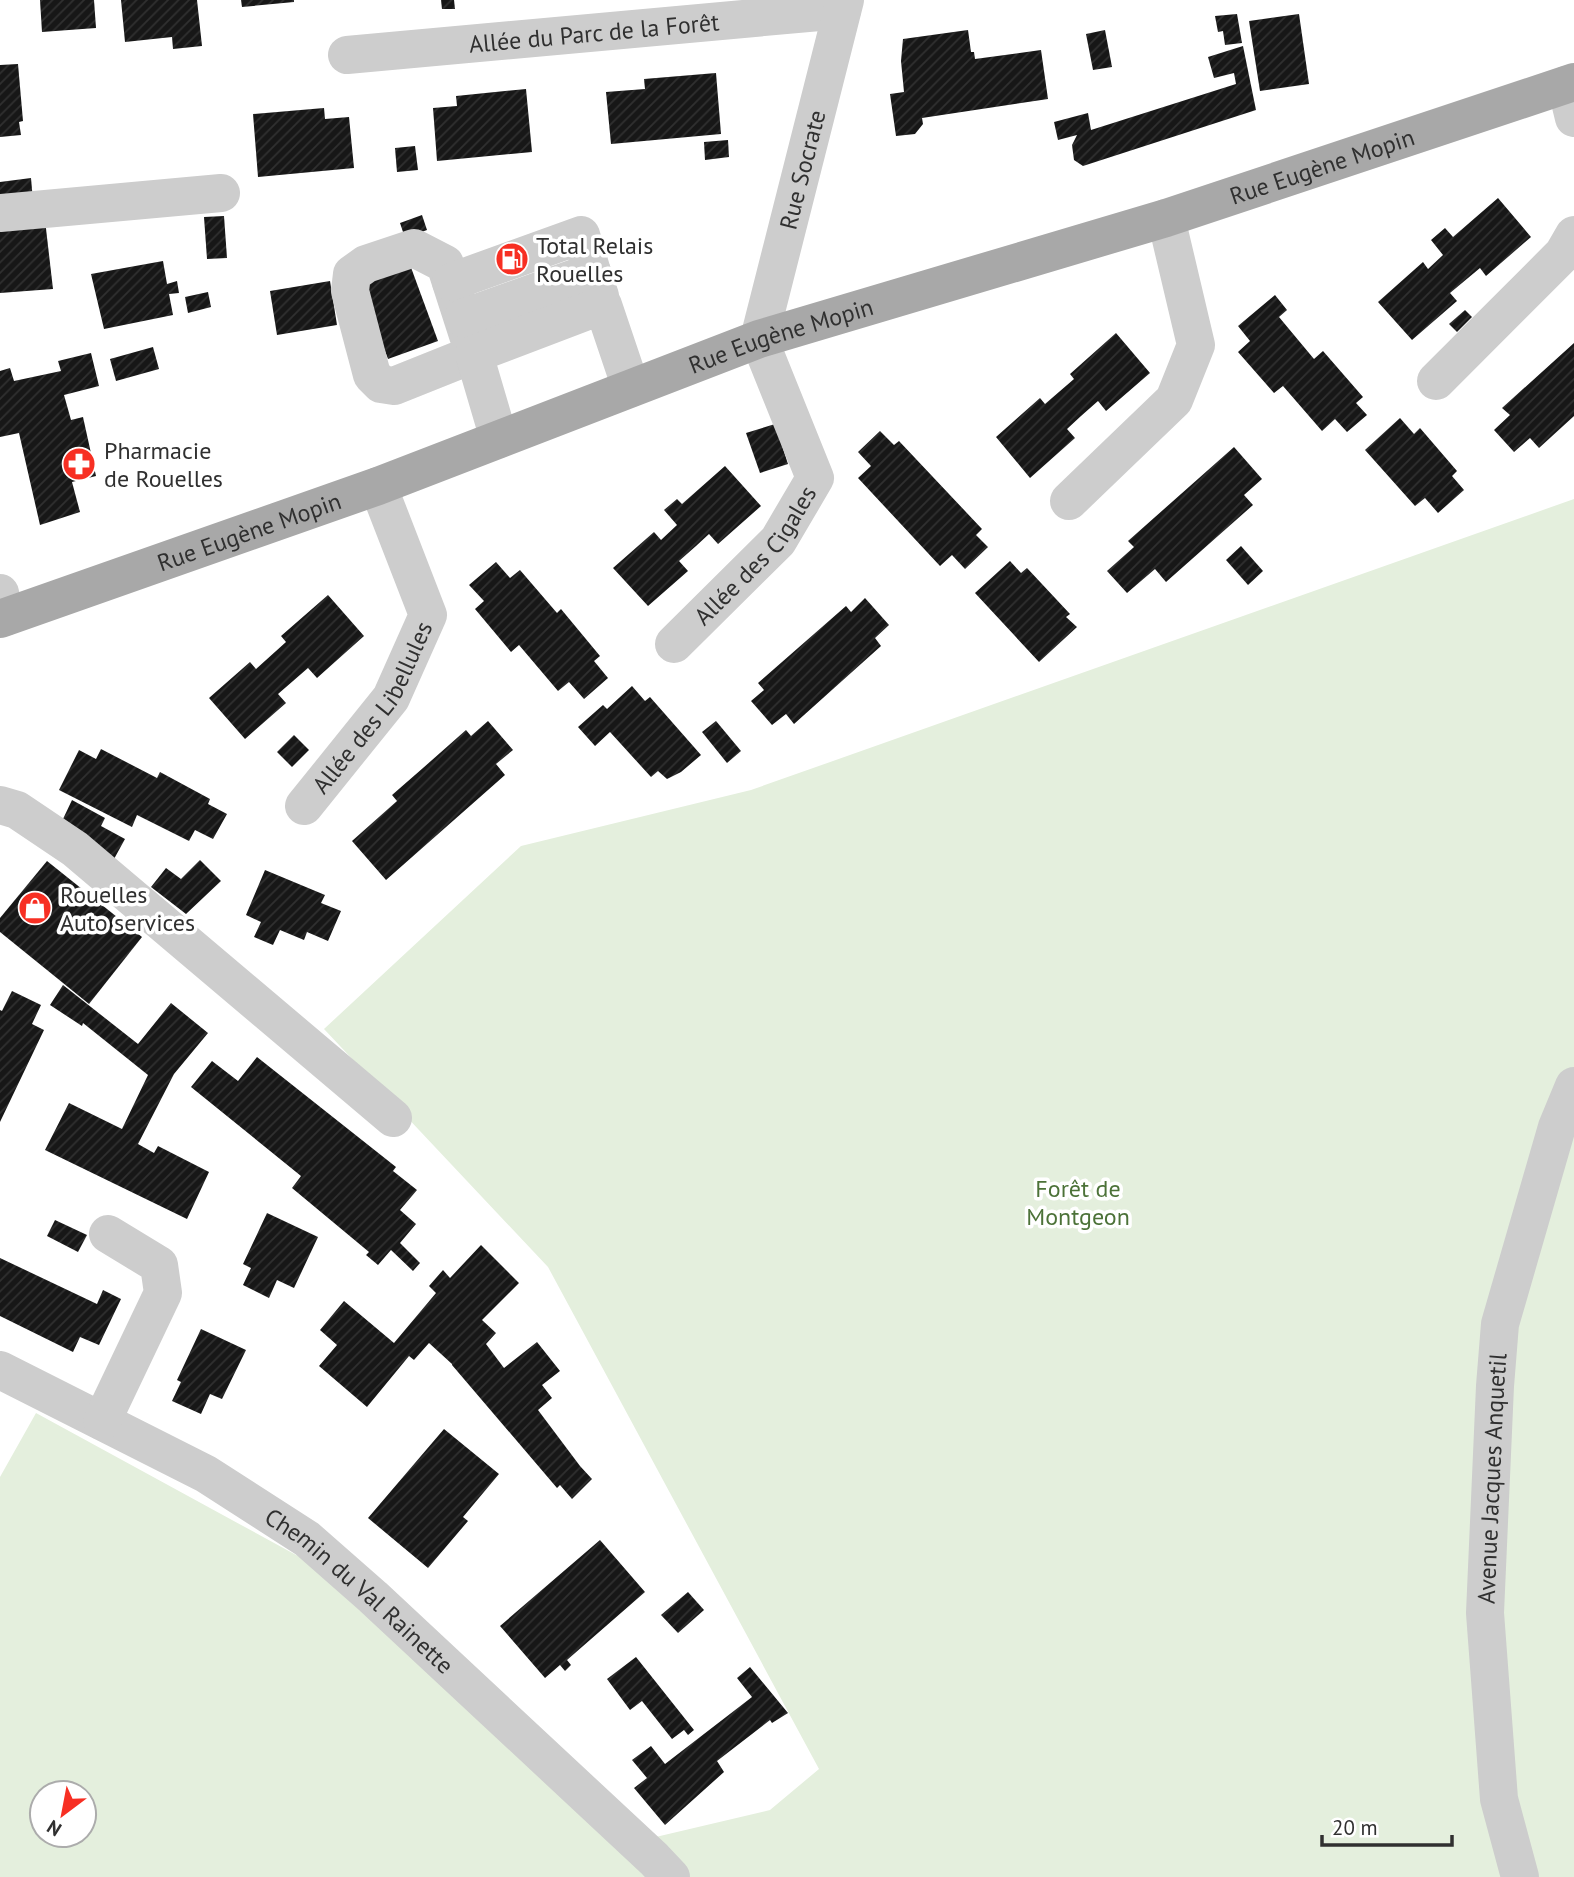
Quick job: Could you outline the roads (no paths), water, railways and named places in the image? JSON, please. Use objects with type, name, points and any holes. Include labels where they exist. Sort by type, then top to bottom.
[{"type":"main road","name":"Rue Eugène Mopin","points":[[2,609],[378,486],[759,340],[1571,95]]},
{"type":"street","name":"Allée du Parc de la Forêt","points":[[347,55],[843,5]]},
{"type":"street","name":"Rue Socrate","points":[[759,340],[843,5]]},
{"type":"street","points":[[0,213],[221,193]]},
{"type":"street","points":[[1069,501],[1174,400],[1196,345],[1166,218]]},
{"type":"street","points":[[451,282],[581,235],[631,388]]},
{"type":"street","points":[[1436,381],[1563,254],[1574,235]]},
{"type":"street","points":[[499,439],[474,354],[463,318],[445,264],[414,248],[366,264],[352,274],[350,291],[372,374],[381,384],[394,386],[474,354],[598,288]]},
{"type":"street","points":[[463,318],[598,288]]},
{"type":"street","name":"Allée des Cigales","points":[[674,644],[778,541],[815,478],[759,340]]},
{"type":"street","name":"Allée des Libellules","points":[[304,806],[391,698],[428,615],[378,486]]},
{"type":"street","points":[[0,805],[17,810],[75,849],[393,1118]]},
{"type":"street","name":"Avenue Jacques Anquetil","points":[[1520,1877],[1499,1799],[1485,1613],[1495,1386],[1500,1324],[1557,1127],[1574,1086]]},
{"type":"street","points":[[102,1422],[163,1293],[159,1265],[108,1234]]},
{"type":"street","name":"Chemin du Val Rainette","points":[[0,1370],[206,1474],[307,1539],[373,1597],[671,1877]]},
{"type":"place","name":"Total Relais Rouelles","points":[[512,259]]},
{"type":"place","name":"Pharmacie de Rouelles","points":[[79,464]]},
{"type":"place","name":"Rouelles Auto services","points":[[35,908]]},
{"type":"park label","name":"Forêt de Montgeon","points":[[1078,1202]]}]
